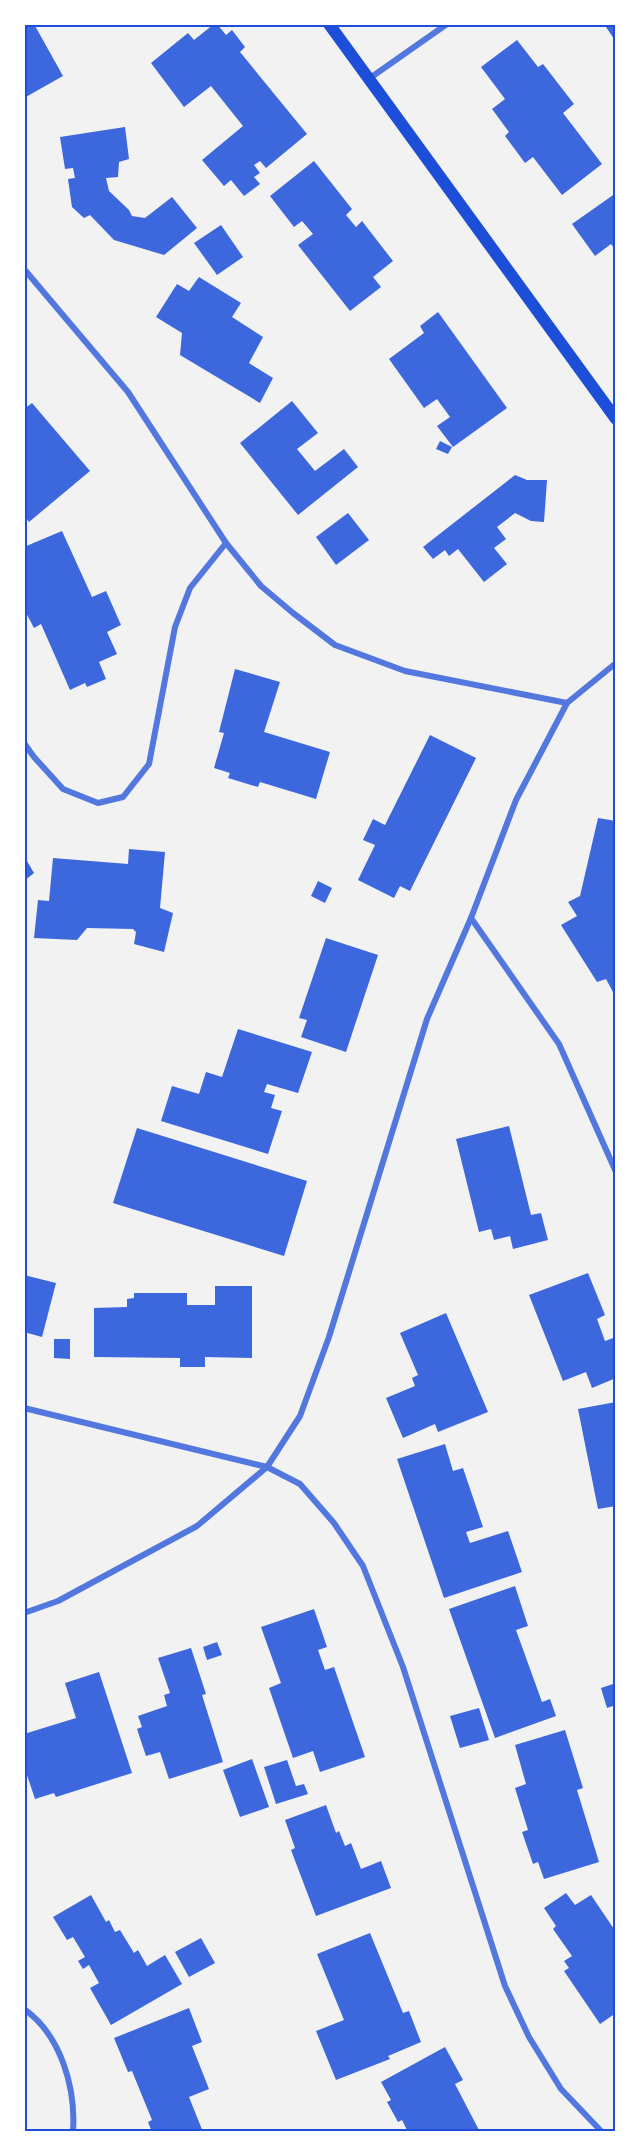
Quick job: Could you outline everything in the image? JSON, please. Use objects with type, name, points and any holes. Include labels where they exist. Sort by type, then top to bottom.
[{"type":"main road","points":[[329,24],[616,418]]},
{"type":"street","points":[[370,78],[447,24]]},
{"type":"street","points":[[24,269],[128,392],[226,543],[261,586],[293,613],[336,645],[405,671],[567,703]]},
{"type":"street","points":[[24,743],[63,789],[98,803],[123,797],[149,764],[175,627],[190,588],[226,543]]},
{"type":"street","points":[[24,1613],[58,1601],[197,1526],[267,1467],[300,1416],[326,1347],[427,1019],[471,918],[516,800],[567,703],[616,663]]},
{"type":"street","points":[[471,918],[559,1044],[616,1172]]},
{"type":"street","points":[[24,1408],[267,1467],[300,1484],[334,1523],[363,1566],[403,1667],[505,1986],[529,2037],[561,2089],[602,2132]]},
{"type":"street","points":[[24,2009],[32,2015],[54,2042],[68,2077],[74,2117],[73,2132]]},
{"type":"building","points":[[24,24],[34,24],[63,76],[24,98]]},
{"type":"building","points":[[217,24],[226,35],[232,30],[245,47],[240,52],[307,134],[266,168],[260,161],[254,165],[260,173],[254,177],[260,184],[244,196],[231,180],[224,186],[202,160],[243,126],[211,86],[184,107],[151,63],[188,33],[194,40]]},
{"type":"building","points":[[604,24],[616,24],[616,42]]},
{"type":"building","points":[[517,40],[538,67],[543,64],[574,104],[563,113],[602,164],[562,195],[533,157],[525,163],[505,136],[509,132],[492,109],[505,99],[481,67]]},
{"type":"building","points":[[125,127],[129,159],[119,162],[118,177],[106,178],[109,191],[129,210],[132,216],[145,218],[172,197],[197,228],[164,255],[114,240],[90,215],[84,218],[72,207],[68,179],[75,178],[73,168],[65,169],[60,137]]},
{"type":"building","points":[[314,161],[352,209],[346,215],[356,227],[362,221],[393,261],[373,277],[381,287],[350,311],[298,245],[313,234],[302,221],[294,227],[270,196]]},
{"type":"building","points":[[616,193],[616,251],[611,244],[595,256],[572,224]]},
{"type":"building","points":[[221,225],[243,257],[217,275],[194,243]]},
{"type":"building","points":[[199,277],[241,303],[232,317],[263,337],[249,363],[273,378],[260,403],[180,355],[182,333],[156,317],[177,284],[189,291]]},
{"type":"building","points":[[438,312],[507,408],[453,447],[437,426],[450,417],[437,399],[424,408],[389,359],[424,333],[420,326]]},
{"type":"building","points":[[292,401],[318,433],[297,449],[315,471],[344,449],[358,467],[298,515],[240,443]]},
{"type":"building","points":[[32,403],[90,471],[29,522],[24,515],[24,409]]},
{"type":"building","points":[[440,441],[452,447],[448,454],[436,449]]},
{"type":"building","points":[[515,475],[527,480],[547,480],[544,522],[531,521],[515,513],[497,527],[506,539],[494,548],[507,564],[484,582],[458,549],[449,556],[445,550],[433,559],[423,547]]},
{"type":"building","points":[[348,513],[369,540],[336,565],[316,537]]},
{"type":"building","points":[[62,531],[92,597],[106,591],[121,625],[107,632],[117,654],[99,662],[106,679],[87,687],[85,683],[70,690],[41,624],[34,628],[24,609],[24,558],[27,557],[24,547]]},
{"type":"building","points":[[235,669],[280,682],[264,732],[330,752],[316,799],[260,782],[258,787],[228,778],[230,773],[214,768],[224,733],[219,732]]},
{"type":"building","points":[[430,735],[476,758],[410,891],[400,886],[394,898],[358,880],[375,845],[363,840],[373,819],[385,825]]},
{"type":"building","points":[[598,818],[616,821],[616,993],[614,994],[606,979],[597,982],[561,925],[577,916],[568,902],[580,896]]},
{"type":"building","points":[[129,849],[165,852],[160,908],[173,913],[164,952],[134,944],[136,932],[133,929],[87,928],[77,940],[34,938],[38,900],[49,901],[53,858],[128,864]]},
{"type":"building","points":[[24,856],[34,873],[24,881]]},
{"type":"building","points":[[318,881],[332,888],[325,903],[311,896]]},
{"type":"building","points":[[326,938],[378,955],[346,1052],[301,1037],[307,1020],[299,1018]]},
{"type":"building","points":[[238,1029],[312,1052],[298,1093],[267,1084],[264,1092],[275,1095],[271,1108],[282,1111],[268,1154],[161,1121],[172,1086],[199,1094],[206,1072],[222,1077]]},
{"type":"building","points":[[509,1126],[531,1215],[541,1213],[548,1240],[513,1249],[510,1236],[494,1240],[491,1229],[479,1232],[456,1139]]},
{"type":"building","points":[[137,1128],[307,1181],[284,1256],[113,1203]]},
{"type":"building","points":[[588,1273],[605,1315],[597,1319],[605,1341],[616,1337],[616,1378],[592,1388],[586,1372],[563,1381],[529,1295]]},
{"type":"building","points":[[24,1275],[56,1283],[42,1337],[24,1332]]},
{"type":"building","points":[[215,1286],[252,1286],[252,1358],[205,1357],[205,1367],[180,1367],[180,1358],[94,1357],[94,1308],[127,1307],[127,1299],[134,1298],[134,1293],[187,1293],[187,1305],[215,1305]]},
{"type":"building","points":[[446,1313],[488,1412],[438,1432],[435,1424],[403,1438],[386,1398],[415,1386],[412,1378],[418,1375],[400,1333]]},
{"type":"building","points":[[54,1339],[70,1339],[70,1359],[54,1358]]},
{"type":"building","points":[[616,1402],[616,1506],[598,1509],[578,1409]]},
{"type":"building","points":[[445,1444],[453,1471],[463,1468],[483,1527],[466,1532],[470,1543],[508,1531],[522,1572],[444,1598],[397,1459]]},
{"type":"building","points":[[515,1586],[528,1626],[516,1630],[542,1702],[550,1699],[556,1716],[495,1738],[449,1609]]},
{"type":"building","points":[[314,1609],[327,1647],[318,1650],[325,1670],[334,1667],[365,1757],[320,1772],[313,1751],[293,1758],[269,1688],[281,1683],[261,1627]]},
{"type":"building","points":[[217,1642],[222,1655],[207,1660],[203,1647]]},
{"type":"building","points":[[191,1648],[206,1694],[202,1695],[223,1762],[169,1779],[160,1752],[146,1756],[137,1729],[142,1727],[138,1716],[167,1706],[164,1695],[170,1693],[158,1658]]},
{"type":"building","points":[[99,1672],[132,1773],[56,1797],[54,1793],[35,1799],[24,1766],[24,1734],[76,1718],[65,1683]]},
{"type":"building","points":[[616,1683],[616,1705],[607,1708],[601,1688]]},
{"type":"building","points":[[479,1708],[489,1740],[460,1748],[450,1716]]},
{"type":"building","points":[[565,1730],[583,1788],[577,1790],[599,1862],[544,1879],[538,1862],[533,1864],[522,1832],[528,1830],[515,1788],[526,1784],[515,1745]]},
{"type":"building","points":[[252,1759],[269,1807],[240,1817],[223,1770]]},
{"type":"building","points":[[287,1760],[296,1786],[304,1784],[308,1794],[276,1804],[264,1767]]},
{"type":"building","points":[[326,1805],[336,1833],[339,1831],[345,1846],[351,1843],[361,1869],[381,1861],[391,1888],[316,1916],[291,1850],[295,1848],[285,1820]]},
{"type":"building","points":[[566,1893],[575,1905],[591,1895],[616,1932],[616,2013],[600,2024],[564,1971],[569,1968],[564,1961],[572,1956],[553,1929],[556,1926],[544,1908]]},
{"type":"building","points":[[91,1895],[106,1922],[109,1920],[115,1932],[120,1930],[134,1953],[138,1950],[147,1966],[165,1955],[182,1984],[111,2025],[90,1988],[99,1983],[89,1965],[83,1969],[78,1961],[85,1957],[73,1937],[67,1940],[53,1917]]},
{"type":"building","points":[[370,1933],[403,2013],[409,2011],[421,2042],[388,2056],[390,2059],[336,2080],[316,2031],[344,2020],[317,1954]]},
{"type":"building","points":[[201,1938],[215,1963],[189,1977],[175,1952]]},
{"type":"building","points":[[189,2008],[202,2042],[192,2046],[209,2089],[189,2097],[203,2132],[152,2132],[148,2122],[152,2120],[132,2071],[128,2072],[114,2038]]},
{"type":"building","points":[[445,2047],[463,2080],[455,2084],[480,2132],[408,2132],[402,2120],[398,2122],[387,2102],[391,2100],[381,2082]]}]
